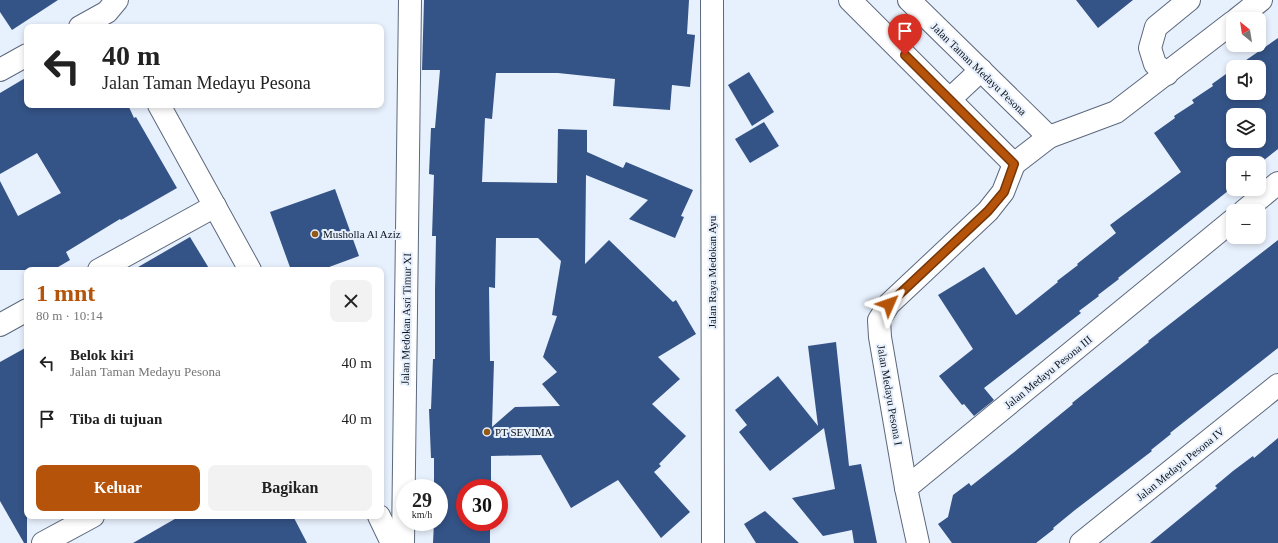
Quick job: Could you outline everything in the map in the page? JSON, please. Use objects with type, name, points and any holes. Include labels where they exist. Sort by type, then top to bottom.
[{"type":"street","name":"Jalan Medokan Asri Timur XI","points":[[403,543],[410,0]]},
{"type":"street","name":"Jalan Raya Medokan Ayu","points":[[712,0],[713,543]]},
{"type":"street","points":[[850,0],[1014,164],[1049,137],[1116,112],[1226,28]]},
{"type":"street","name":"Jalan Taman Medayu Pesona","points":[[909,0],[1049,137]]},
{"type":"street","points":[[1167,74],[1155,64],[1150,48],[1156,27],[1189,0]]},
{"type":"street","points":[[1246,12],[1261,0]]},
{"type":"street","points":[[87,24],[113,13]]},
{"type":"street","points":[[0,70],[24,57]]},
{"type":"street","points":[[950,99],[981,70]]},
{"type":"street","points":[[161,108],[248,267]]},
{"type":"street","name":"Jalan Medayu Pesona I","points":[[906,488],[879,320],[889,304],[988,211],[1004,192],[1014,164]]},
{"type":"street","points":[[1253,204],[1278,184]]},
{"type":"street","points":[[104,267],[214,206]]},
{"type":"street","name":"Jalan Medayu Pesona III","points":[[906,488],[1226,226]]},
{"type":"street","points":[[0,325],[24,312]]},
{"type":"street","name":"Jalan Medayu Pesona IV","points":[[1081,543],[1278,385]]},
{"type":"street","points":[[906,488],[918,543]]},
{"type":"street","points":[[43,543],[87,519]]},
{"type":"street","points":[[380,519],[392,543]]},
{"type":"building","points":[[0,0],[58,0],[12,30],[0,12]]},
{"type":"building","points":[[424,0],[689,0],[687,34],[695,35],[690,87],[672,85],[670,110],[613,106],[615,79],[558,73],[496,73],[492,119],[485,118],[482,182],[557,183],[558,129],[587,130],[587,152],[623,168],[626,162],[693,190],[681,216],[684,217],[675,238],[629,219],[648,200],[586,175],[585,264],[609,240],[673,302],[676,300],[696,334],[658,357],[680,379],[652,404],[686,436],[659,464],[661,466],[654,472],[690,512],[661,538],[618,480],[571,508],[541,455],[491,456],[491,479],[456,479],[456,531],[490,531],[490,543],[433,543],[434,531],[448,531],[448,479],[434,479],[434,458],[431,458],[429,409],[431,409],[433,359],[435,359],[436,236],[432,236],[434,175],[429,174],[431,128],[435,128],[440,70],[422,70]],"holes":[[[496,238],[538,238],[561,261],[552,315],[557,316],[543,357],[557,372],[542,384],[560,406],[515,407],[492,427],[494,361],[490,361],[489,287],[495,288]]]},
{"type":"building","points":[[1076,0],[1133,0],[1098,28]]},
{"type":"building","points":[[1278,38],[1278,149],[1266,158],[1266,156],[1226,156],[1226,193],[1118,278],[1119,279],[1098,295],[1099,296],[1079,311],[1081,313],[984,388],[994,400],[974,416],[964,404],[962,405],[939,376],[973,349],[938,295],[984,267],[1016,315],[1018,314],[1116,233],[1110,225],[1181,172],[1154,133],[1175,118],[1174,116],[1194,103],[1192,100],[1213,86],[1212,84],[1226,74],[1226,100],[1266,100],[1266,60],[1246,60],[1258,52],[1266,52],[1266,46]]},
{"type":"building","points":[[749,72],[774,112],[752,126],[728,85]]},
{"type":"building","points":[[24,79],[24,108],[129,108],[177,188],[121,220],[120,219],[66,252],[70,260],[58,267],[24,267],[24,270],[0,270],[0,181],[18,216],[61,193],[37,153],[0,174],[0,93]]},
{"type":"building","points":[[764,122],[779,146],[750,163],[735,139]]},
{"type":"building","name":"Musholla Al Aziz","points":[[335,189],[359,256],[329,267],[290,267],[270,212]]},
{"type":"building","points":[[190,237],[208,267],[138,267]]},
{"type":"building","points":[[1278,240],[1278,348],[1170,433],[1171,434],[1151,450],[1152,451],[1075,510],[1036,543],[952,543],[938,524],[948,517],[953,495],[969,483],[971,486],[1149,342],[1148,341]]},
{"type":"building","points":[[836,342],[849,466],[861,464],[877,543],[854,543],[852,530],[823,536],[792,498],[835,489],[824,428],[770,471],[739,432],[747,425],[735,410],[778,376],[818,426],[808,346]]},
{"type":"building","points":[[24,349],[24,519],[27,519],[27,543],[24,543],[0,501],[0,362]]},
{"type":"building","points":[[1278,438],[1278,543],[1150,543],[1217,488],[1215,486],[1233,471],[1253,456],[1254,458]]},
{"type":"building","points":[[765,511],[799,543],[756,543],[744,524]]},
{"type":"building","points":[[175,519],[295,519],[307,543],[133,543]]},
{"type":"place","name":"Musholla Al Aziz","points":[[315,234]]},
{"type":"place","name":"PT SEVIMA","points":[[487,432]]},
{"type":"route","points":[[889,304],[988,211],[1004,192],[1014,164],[905,55]]}]
